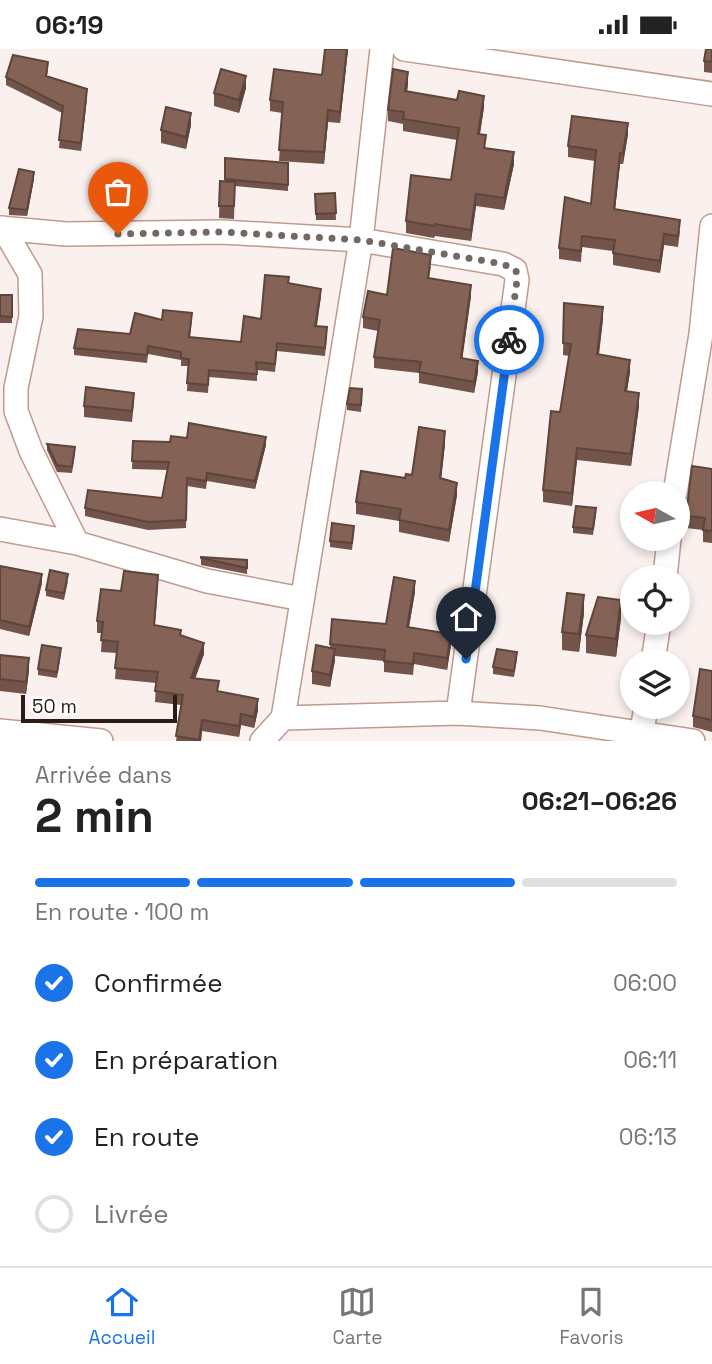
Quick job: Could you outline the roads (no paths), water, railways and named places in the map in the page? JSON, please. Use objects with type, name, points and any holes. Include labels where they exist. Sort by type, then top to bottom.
[{"type":"street","points":[[262,741],[283,718],[361,240],[382,49]]},
{"type":"street","points":[[404,49],[712,94]]},
{"type":"street","points":[[676,481],[701,334],[712,226]]},
{"type":"street","points":[[1,228],[66,235],[222,232],[361,240],[503,264],[516,270],[517,280],[458,713]]},
{"type":"street","points":[[1,228],[30,274],[31,316],[16,388],[16,411],[31,451],[76,543]]},
{"type":"street","points":[[0,529],[76,543],[206,581],[302,599]]},
{"type":"street","points":[[283,718],[458,713],[540,718],[642,731],[693,741]]},
{"type":"street","points":[[642,731],[644,719]]},
{"type":"street","points":[[0,731],[102,741]]}]
